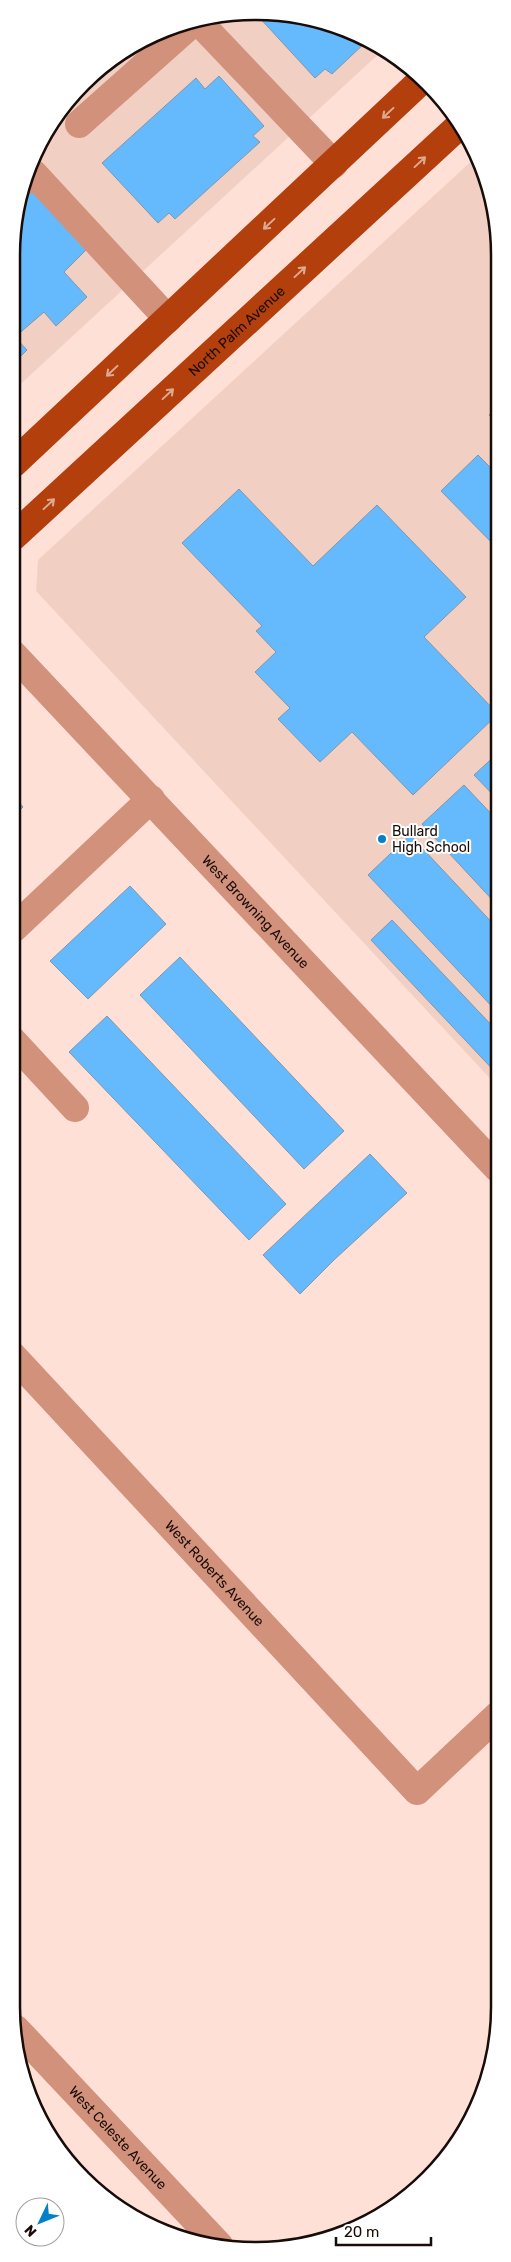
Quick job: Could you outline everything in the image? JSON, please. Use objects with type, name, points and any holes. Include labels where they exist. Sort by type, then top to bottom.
[{"type":"main road","points":[[20,457],[417,84]]},
{"type":"main road","name":"North Palm Avenue","points":[[20,531],[454,130]]},
{"type":"street","points":[[203,26],[334,164]]},
{"type":"street","points":[[79,124],[182,31]]},
{"type":"street","points":[[34,174],[168,319]]},
{"type":"street","name":"West Browning Avenue","points":[[20,661],[491,1162]]},
{"type":"street","points":[[20,922],[151,799]]},
{"type":"street","points":[[20,1049],[75,1108]]},
{"type":"street","name":"West Roberts Avenue","points":[[20,1364],[416,1791],[491,1721]]},
{"type":"street","name":"West Celeste Avenue","points":[[22,2035],[212,2237]]},
{"type":"shaded area","points":[[256,20],[286,22],[316,28],[360,44],[378,55],[20,385],[20,256],[22,225],[28,195],[44,151],[60,125],[78,100],[100,78],[151,44],[180,32],[225,22]]},
{"type":"shaded area","name":"Bullard High School","points":[[471,161],[483,195],[489,225],[491,256],[491,1079],[36,591],[38,560]]},
{"type":"building","points":[[262,20],[286,22],[316,28],[331,32],[362,45],[332,74],[325,69],[315,78]]},
{"type":"building","points":[[219,76],[264,126],[253,136],[260,142],[175,219],[169,213],[158,223],[102,163],[196,78],[205,89]]},
{"type":"building","points":[[30,189],[87,249],[64,272],[87,297],[56,326],[44,312],[20,333],[20,256],[22,230]]},
{"type":"building","points":[[20,342],[27,350],[20,357]]},
{"type":"building","points":[[478,455],[491,468],[491,542],[441,491]]},
{"type":"building","points":[[239,489],[313,566],[377,505],[466,597],[424,637],[491,707],[491,721],[413,795],[352,732],[320,762],[278,719],[290,708],[255,672],[276,652],[256,631],[262,626],[182,543]]},
{"type":"building","points":[[491,759],[491,793],[474,775]]},
{"type":"building","points":[[464,785],[491,814],[491,898],[422,824]]},
{"type":"building","points":[[410,835],[491,922],[491,1006],[368,875]]},
{"type":"building","points":[[130,886],[166,924],[88,999],[50,961]]},
{"type":"building","points":[[392,920],[491,1025],[491,1068],[371,940]]},
{"type":"building","points":[[180,957],[344,1131],[304,1169],[140,995]]},
{"type":"building","points":[[107,1016],[286,1204],[249,1240],[69,1052]]},
{"type":"building","points":[[370,1154],[407,1193],[300,1294],[263,1255]]},
{"type":"place","name":"Bullard High School","points":[[382,839]]}]
